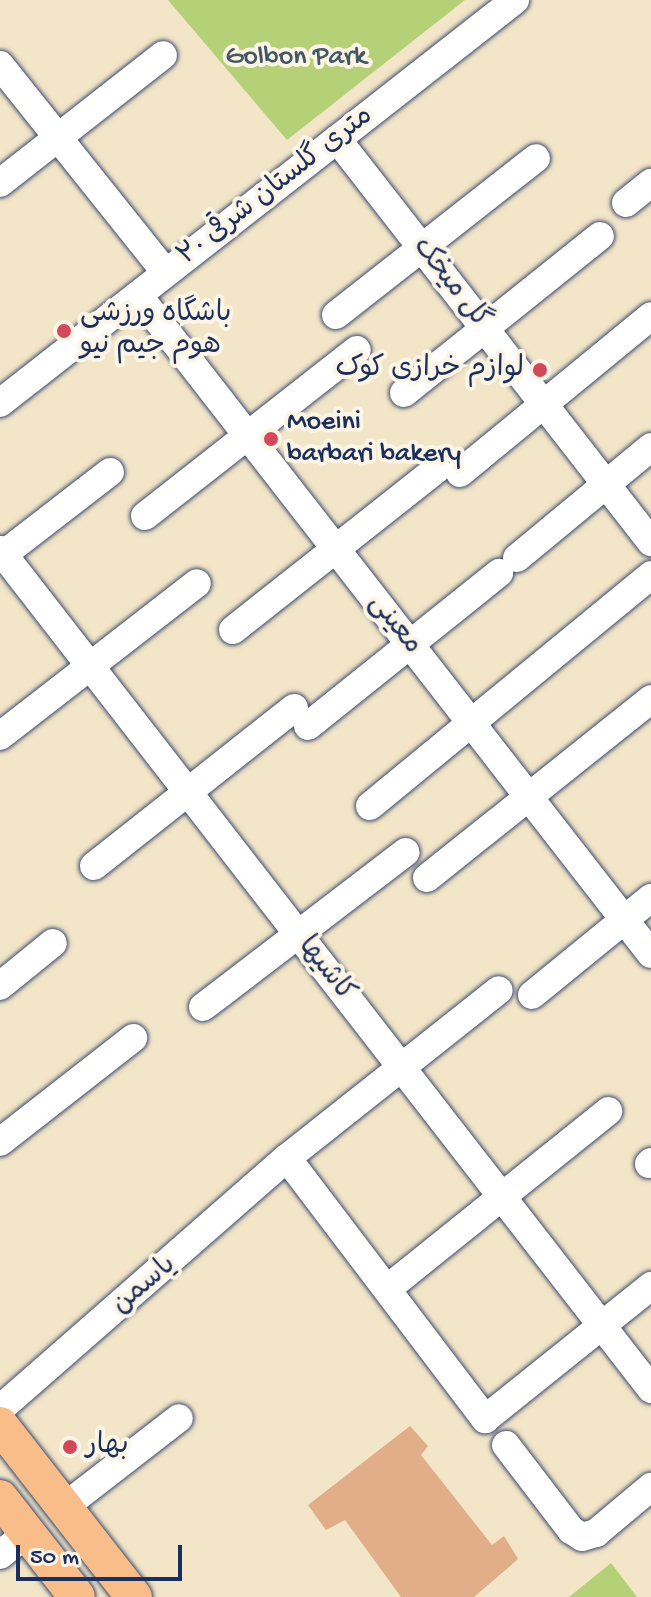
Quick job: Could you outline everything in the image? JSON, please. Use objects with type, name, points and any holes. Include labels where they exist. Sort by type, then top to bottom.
[{"type":"main road","points":[[0,1425],[134,1597]]},
{"type":"main road","points":[[0,1498],[14,1544],[77,1597]]},
{"type":"street","name":"۲۰ متری گلستان شرقی","points":[[0,403],[515,0]]},
{"type":"street","points":[[0,183],[163,55]]},
{"type":"street","points":[[0,65],[166,273]]},
{"type":"street","name":"گل میخک","points":[[337,139],[651,542]]},
{"type":"street","points":[[336,315],[536,158]]},
{"type":"street","points":[[626,203],[651,183]]},
{"type":"street","points":[[404,393],[600,236]]},
{"type":"street","name":"معینی","points":[[138,295],[651,954]]},
{"type":"street","points":[[233,630],[336,550],[544,405],[651,316]]},
{"type":"street","points":[[145,516],[357,350]]},
{"type":"street","points":[[94,866],[186,790],[301,717],[408,643],[508,566],[651,447]]},
{"type":"street","points":[[1,554],[110,472]]},
{"type":"street","name":"کاشیها","points":[[1,554],[651,1389]]},
{"type":"street","points":[[370,806],[651,575]]},
{"type":"street","points":[[0,736],[197,583]]},
{"type":"street","points":[[427,878],[651,699]]},
{"type":"street","points":[[203,1007],[406,852]]},
{"type":"street","points":[[532,995],[651,898]]},
{"type":"street","points":[[0,986],[53,943]]},
{"type":"street","name":"یاسمن","points":[[0,1409],[287,1158],[499,990]]},
{"type":"street","points":[[0,1142],[133,1038]]},
{"type":"street","points":[[387,1289],[608,1111]]},
{"type":"street","points":[[287,1158],[485,1419],[651,1286]]},
{"type":"street","points":[[64,1507],[179,1418]]},
{"type":"street","points":[[506,1445],[571,1530],[582,1537],[596,1533],[651,1487]]},
{"type":"green space","name":"Golbon Park","points":[[168,0],[465,0],[287,140]]},
{"type":"green space","points":[[611,1563],[637,1597],[569,1597]]},
{"type":"building","points":[[410,1426],[428,1446],[421,1455],[492,1545],[504,1536],[518,1559],[474,1597],[401,1597],[345,1520],[326,1530],[308,1505]]},
{"type":"place","name":"باشگاه ورزشی هوم جیم نیو","points":[[64,331]]},
{"type":"place","name":"لوازم خرازی کوک","points":[[540,370]]},
{"type":"place","name":"Moeini barbari bakery","points":[[271,439]]},
{"type":"place","name":"بهار","points":[[70,1447]]}]
